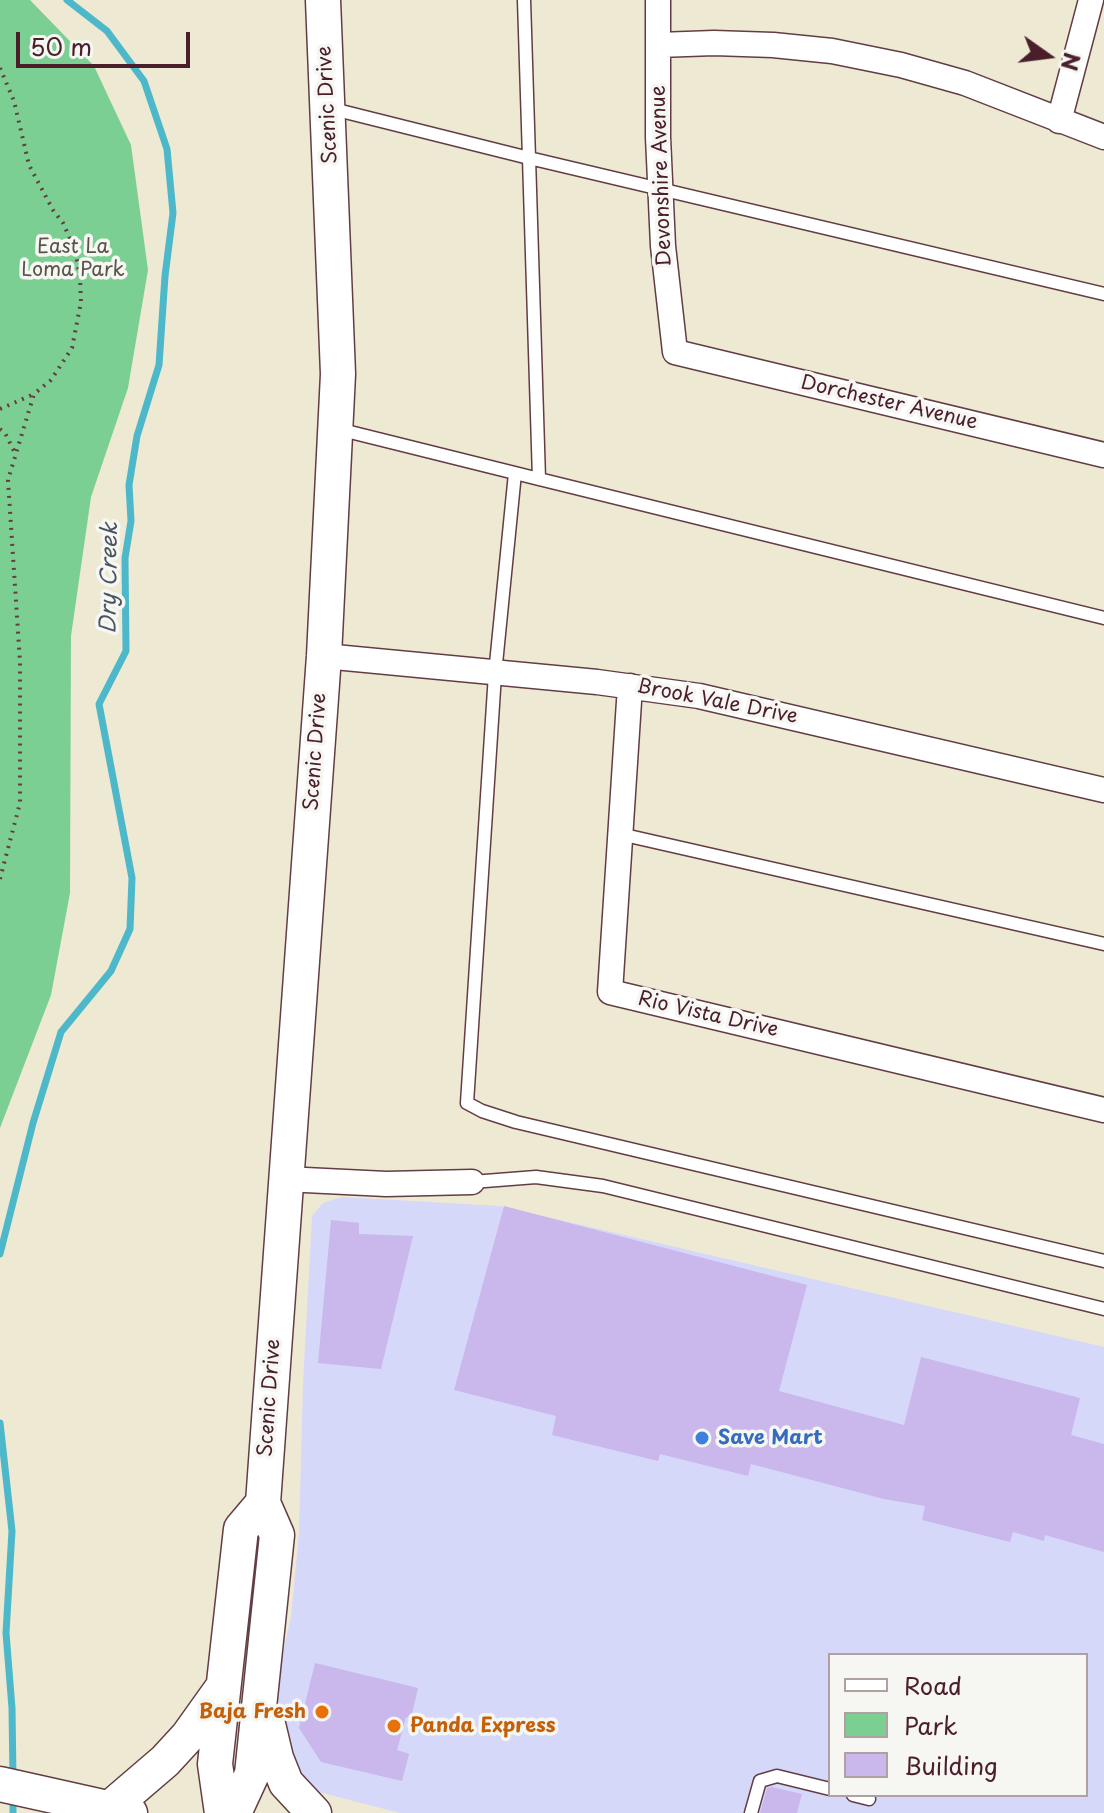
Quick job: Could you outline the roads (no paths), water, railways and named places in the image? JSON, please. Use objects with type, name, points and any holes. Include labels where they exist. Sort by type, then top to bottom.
[{"type":"main road","name":"Scenic Drive","points":[[234,1813],[252,1774],[277,1535],[263,1503],[324,656],[338,374],[323,0]]},
{"type":"main road","points":[[222,1813],[215,1764],[241,1529],[263,1503]]},
{"type":"main road","points":[[0,1784],[103,1809],[165,1761],[188,1736],[224,1685]]},
{"type":"main road","points":[[262,1695],[282,1774],[286,1783],[314,1813]]},
{"type":"street","name":"Devonshire Avenue","points":[[658,0],[660,190],[675,352]]},
{"type":"street","points":[[1059,121],[1091,0]]},
{"type":"street","points":[[659,45],[728,43],[832,51],[901,65],[965,83],[1104,137]]},
{"type":"street","name":"Dorchester Avenue","points":[[675,352],[1104,455]]},
{"type":"street","name":"Brook Vale Drive","points":[[324,656],[630,686],[699,696],[1104,790]]},
{"type":"street","name":"Rio Vista Drive","points":[[630,686],[610,992],[1104,1110]]},
{"type":"street","points":[[285,1179],[386,1184],[472,1182]]},
{"type":"lane","points":[[524,0],[539,479]]},
{"type":"lane","points":[[329,108],[660,190],[1104,294]]},
{"type":"lane","points":[[335,429],[1104,618]]},
{"type":"lane","points":[[515,473],[495,674],[467,1103],[516,1122],[1104,1261]]},
{"type":"lane","points":[[620,834],[1104,944]]},
{"type":"lane","points":[[472,1182],[536,1177],[603,1186],[1104,1309]]},
{"type":"lane","points":[[751,1813],[760,1781],[777,1776],[828,1789]]},
{"type":"lane","points":[[861,1797],[869,1799]]},
{"type":"waterway","name":"Dry Creek","points":[[0,1254],[33,1123],[61,1032],[111,971],[130,929],[132,878],[99,704],[126,651],[125,558],[131,521],[129,485],[137,436],[159,365],[173,213],[167,149],[144,81],[107,31],[67,0]]},
{"type":"waterway","name":"Dry Creek","points":[[0,1423],[12,1531],[6,1633],[12,1708],[13,1779]]},
{"type":"waterway","name":"Dry Creek","points":[[13,1795],[13,1813]]},
{"type":"place","name":"Save Mart","points":[[702,1438]]},
{"type":"place","name":"Baja Fresh","points":[[322,1712]]},
{"type":"place","name":"Panda Express","points":[[394,1726]]},
{"type":"park label","name":"East La Loma Park","points":[[73,258]]}]
